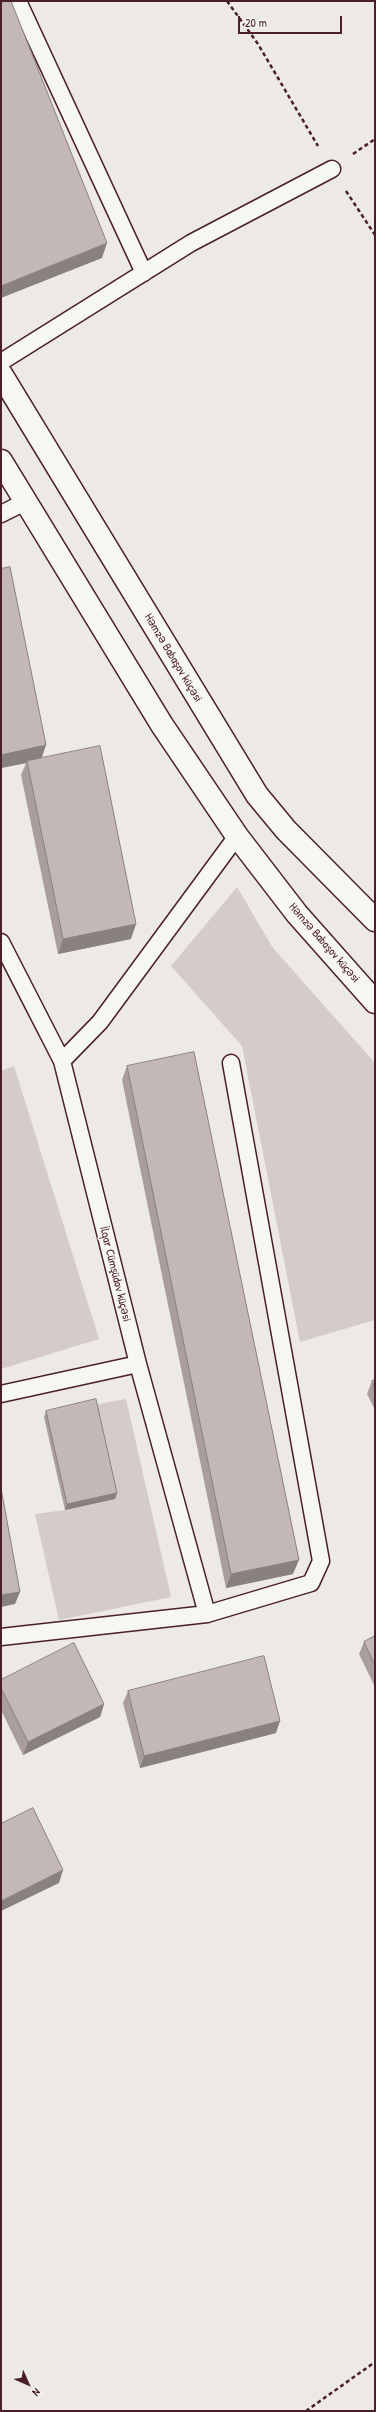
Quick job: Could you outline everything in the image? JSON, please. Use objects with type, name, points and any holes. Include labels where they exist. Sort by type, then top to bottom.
[{"type":"street","name":"Həmzə Babaşov küçəsi","points":[[1,374],[257,795],[286,830],[375,920]]},
{"type":"street","name":"Həmzə Babaşov küçəsi","points":[[1,461],[162,725],[237,836],[298,914],[375,1002]]},
{"type":"lane","points":[[18,1],[144,273]]},
{"type":"lane","points":[[1,362],[191,243],[332,169]]},
{"type":"lane","points":[[1,514],[25,502]]},
{"type":"lane","points":[[62,1061],[100,1022],[237,836]]},
{"type":"lane","name":"İlqar Cümşüdov küçəsi","points":[[1,942],[62,1061],[138,1364],[207,1614]]},
{"type":"lane","points":[[1,1638],[207,1614],[311,1583],[320,1561],[231,1063]]},
{"type":"lane","points":[[1,1394],[138,1364]]},
{"type":"path","points":[[227,1],[258,44],[332,169],[375,235]]},
{"type":"path","points":[[306,2411],[375,2362]]},
{"type":"shaded area","points":[[237,887],[273,948],[375,1063],[375,1320],[300,1342],[242,1046],[171,966]]},
{"type":"shaded area","points":[[14,1066],[99,1339],[1,1369],[1,1071]]},
{"type":"shaded area","points":[[126,1399],[171,1597],[59,1620],[35,1514],[65,1510],[115,1499],[94,1405]]},
{"type":"building","points":[[1,1],[11,1],[107,243],[1,286]]},
{"type":"building","points":[[10,567],[46,745],[1,755],[1,569]]},
{"type":"building","points":[[100,746],[136,924],[63,939],[27,761]]},
{"type":"building","points":[[194,1052],[299,1560],[231,1574],[127,1066]]},
{"type":"building","points":[[375,1380],[375,1388],[372,1381]]},
{"type":"building","points":[[96,1399],[117,1493],[67,1504],[46,1411]]},
{"type":"building","points":[[1,1488],[20,1592],[1,1595]]},
{"type":"building","points":[[375,1636],[375,1665],[364,1642]]},
{"type":"building","points":[[74,1643],[104,1704],[28,1742],[1,1688],[1,1680]]},
{"type":"building","points":[[264,1656],[280,1721],[144,1756],[128,1691]]},
{"type":"building","points":[[33,1808],[63,1870],[1,1901],[1,1824]]}]
